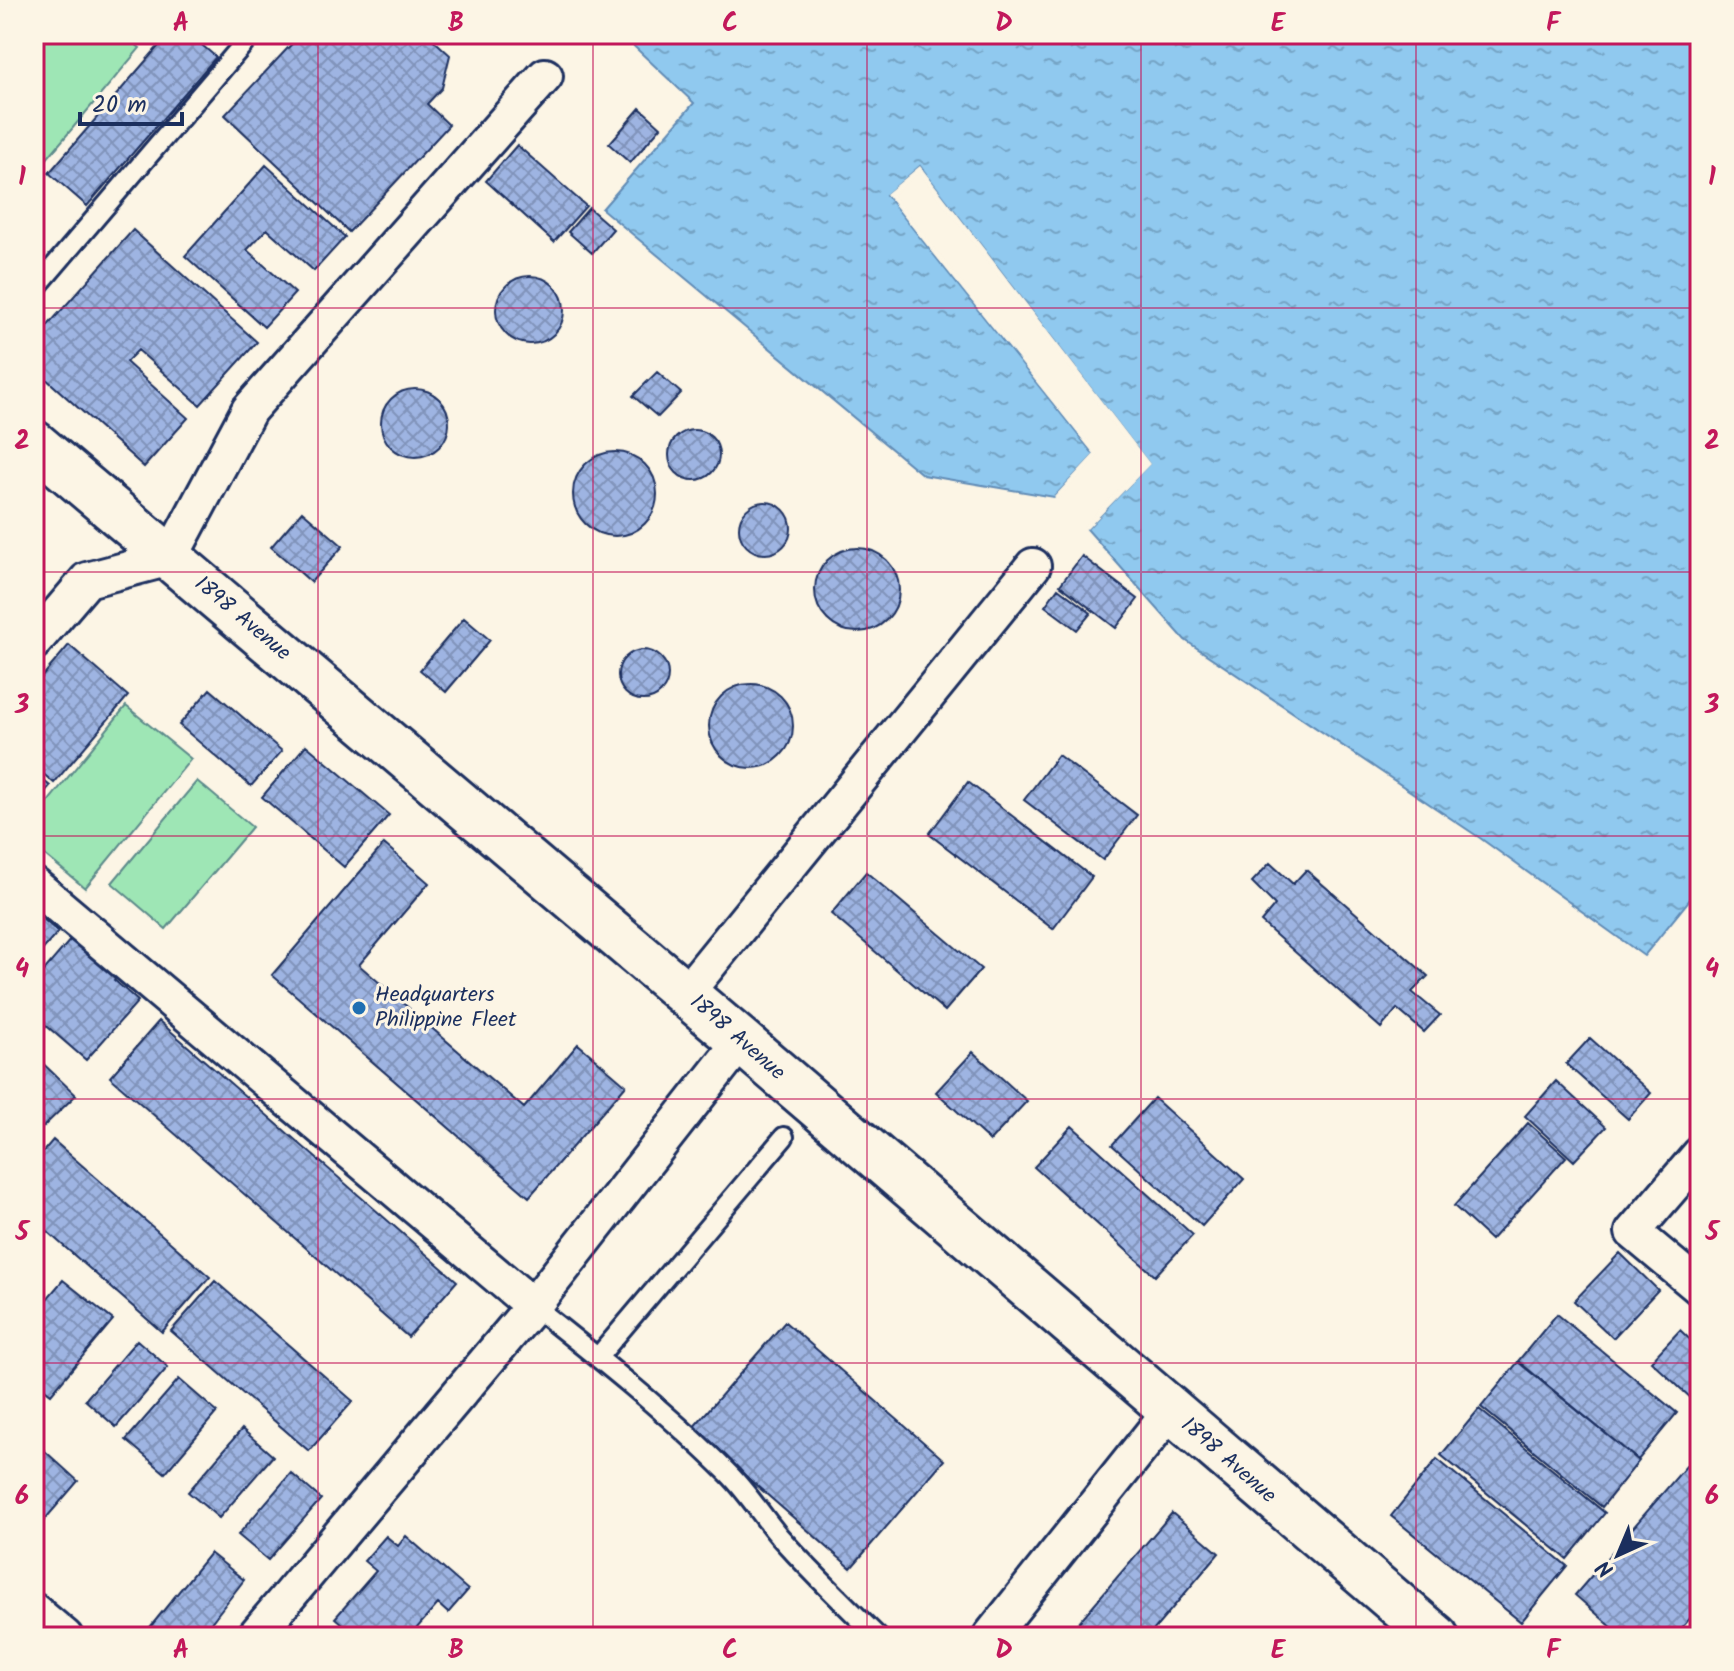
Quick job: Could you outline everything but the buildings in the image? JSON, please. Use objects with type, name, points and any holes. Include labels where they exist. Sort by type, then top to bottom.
[{"type":"street","points":[[34,642],[87,580],[170,558],[249,410],[545,76]]},
{"type":"street","name":"1898 Avenue","points":[[34,443],[741,1041],[1436,1637]]},
{"type":"street","points":[[685,994],[1033,566]]},
{"type":"street","points":[[34,885],[533,1306]]},
{"type":"street","points":[[254,1637],[533,1306],[741,1041]]},
{"type":"street","points":[[1700,1154],[1633,1232],[1700,1288]]},
{"type":"street","points":[[990,1637],[1170,1411]]},
{"type":"street","points":[[34,1611],[65,1637]]},
{"type":"lane","points":[[34,290],[252,34]]},
{"type":"lane","points":[[598,1357],[784,1137]]},
{"type":"lane","points":[[533,1306],[598,1357],[731,1476],[777,1534],[878,1637]]},
{"type":"green space","points":[[49,34],[123,34],[140,48],[45,161],[34,152],[34,51]]},
{"type":"green space","points":[[126,706],[191,759],[85,888],[34,846],[34,819]]},
{"type":"green space","points":[[197,781],[252,827],[166,929],[112,883]]},
{"type":"water","points":[[621,34],[1700,34],[1700,887],[1644,956],[1480,838],[1185,640],[1087,529],[1149,464],[920,166],[886,195],[1094,455],[1054,497],[923,475],[602,209],[694,103]]},
{"type":"pier","points":[[920,166],[1150,464],[1087,529],[1084,526],[1144,464],[919,172],[892,195],[1097,453],[1097,457],[1057,499],[1054,497],[1094,454],[886,194]]},
{"type":"place","name":"Headquarters Philippine Fleet","points":[[359,1008]]}]
